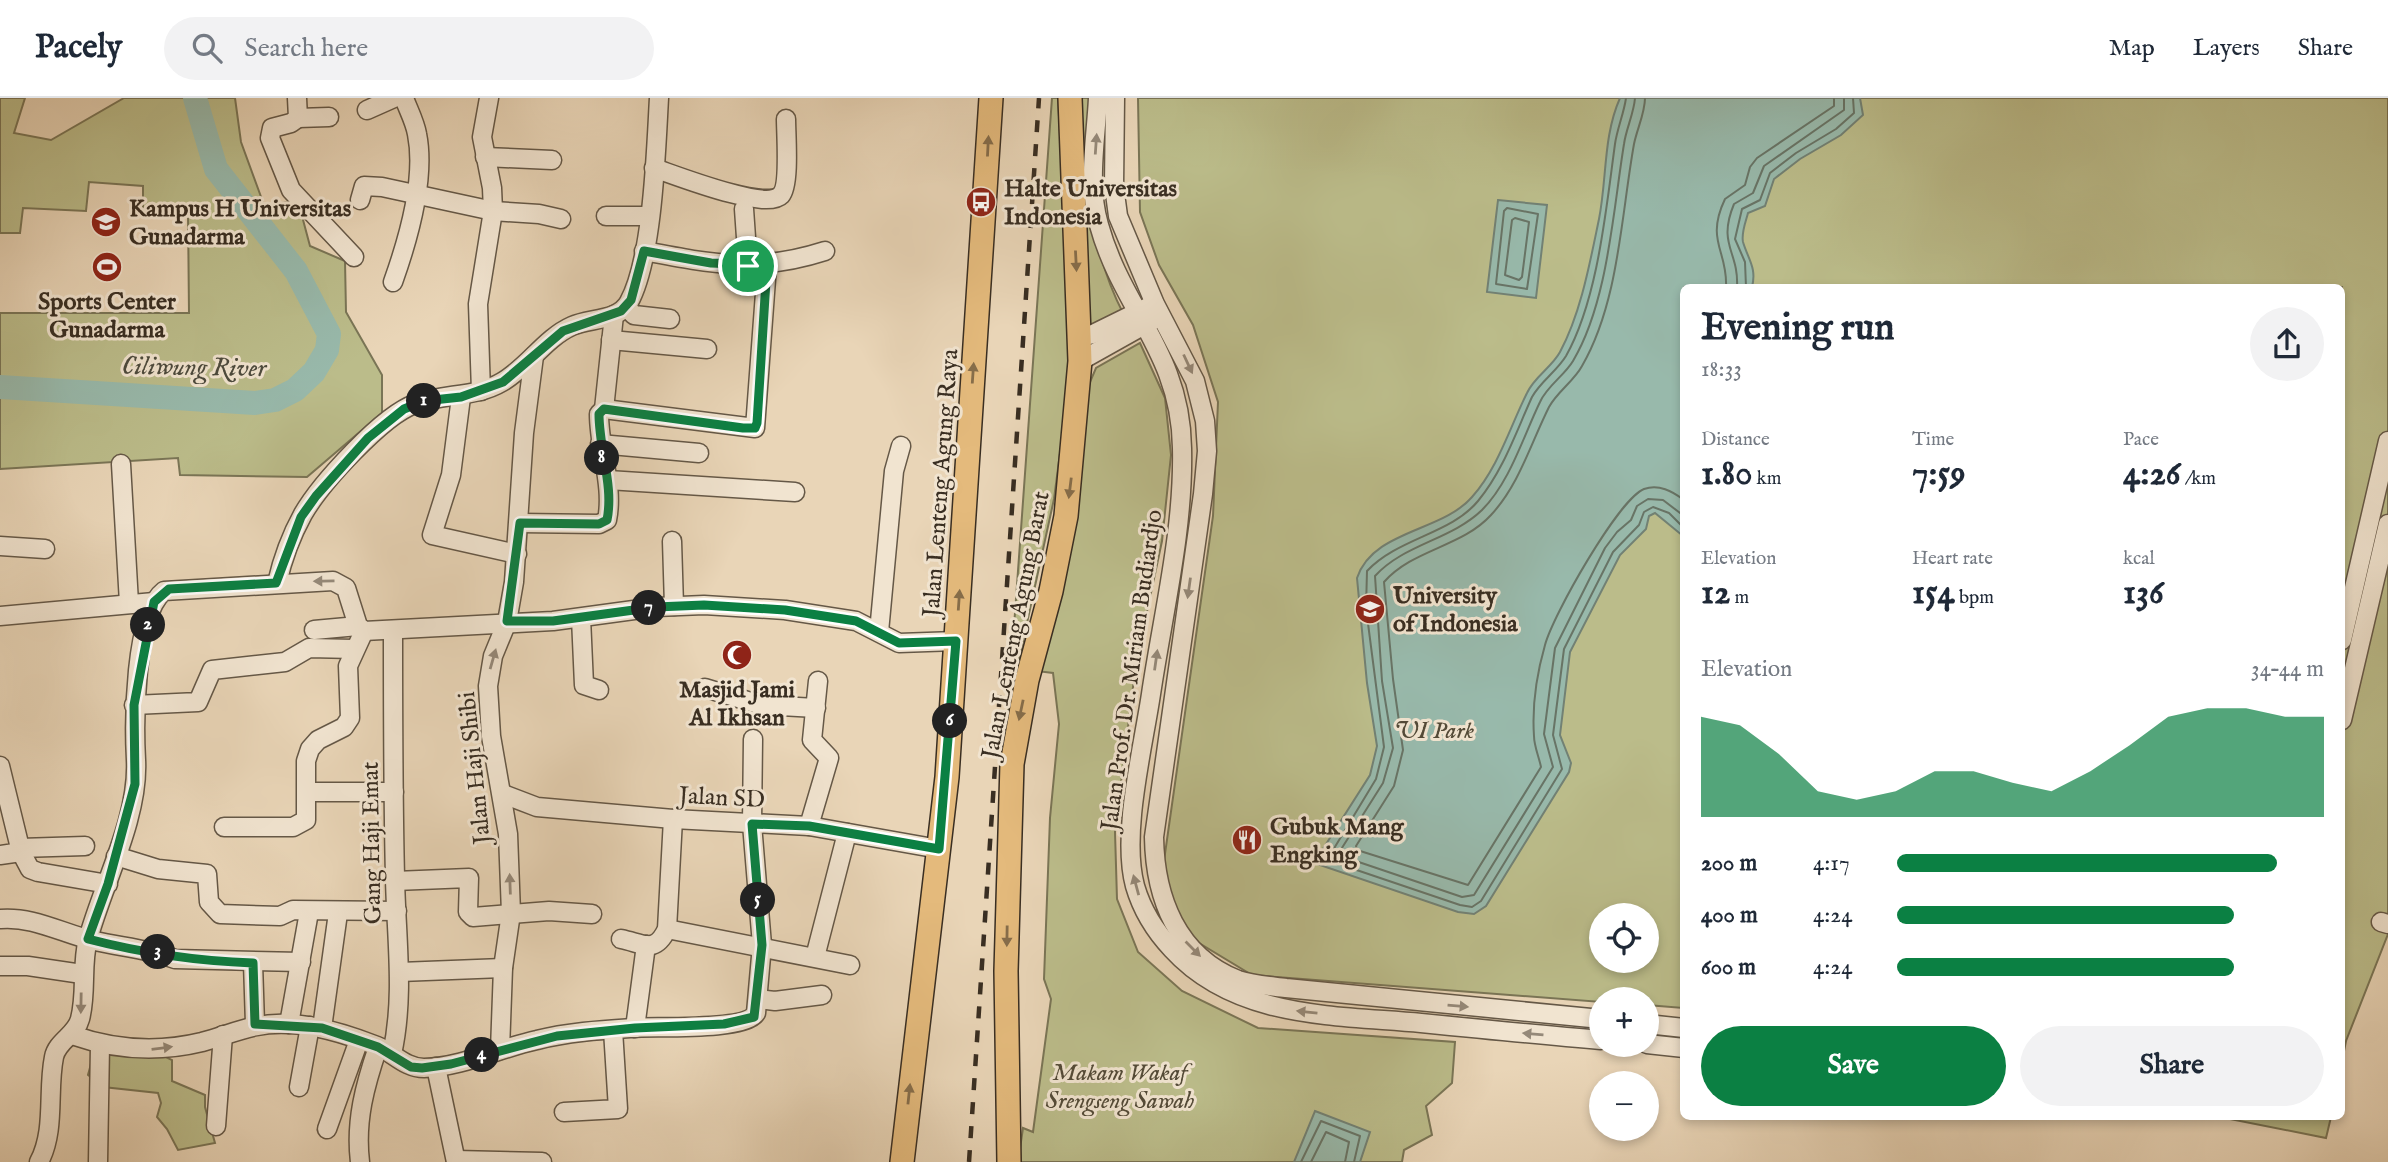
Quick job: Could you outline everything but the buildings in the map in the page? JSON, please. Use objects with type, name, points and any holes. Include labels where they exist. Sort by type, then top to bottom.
[{"type":"main road","name":"Jalan Lenteng Agung Raya","points":[[902,1162],[939,849],[956,641],[990,98]]},
{"type":"main road","name":"Jalan Lenteng Agung Barat","points":[[1009,1162],[1006,971],[1012,764],[1027,680],[1051,591],[1066,516],[1080,361],[1070,98]]},
{"type":"street","points":[[297,98],[299,118]]},
{"type":"street","points":[[367,110],[394,98]]},
{"type":"street","points":[[393,282],[408,240],[415,193],[417,134],[404,98]]},
{"type":"street","points":[[481,391],[478,304],[493,211],[492,188],[485,157],[484,119],[489,98]]},
{"type":"street","points":[[520,523],[605,522],[608,480],[600,444],[599,414],[604,409],[611,340],[620,311],[634,289],[644,251],[659,98]]},
{"type":"street","points":[[1098,98],[1093,183],[1098,221],[1115,268],[1150,314]]},
{"type":"street","points":[[1115,98],[1114,186],[1118,216],[1150,314]]},
{"type":"street","points":[[329,117],[299,118],[272,128],[270,138],[291,190],[354,257]]},
{"type":"street","points":[[654,169],[711,188],[765,199],[778,198],[783,193],[785,179],[786,119]]},
{"type":"street","points":[[485,157],[552,160]]},
{"type":"street","points":[[360,200],[364,186],[415,193],[493,211],[539,214],[561,219]]},
{"type":"street","points":[[604,409],[755,428],[758,266],[744,209]]},
{"type":"street","points":[[606,216],[649,216]]},
{"type":"street","points":[[644,251],[758,266],[825,251]]},
{"type":"street","points":[[276,583],[301,517],[316,496],[368,438],[412,405],[461,397],[503,382],[573,325],[620,311],[670,320]]},
{"type":"street","points":[[1080,337],[1150,314]]},
{"type":"street","points":[[1080,361],[1150,314]]},
{"type":"street","name":"Jalan Prof. Dr. Miriam Budiardjo","points":[[1150,314],[1195,381],[1205,421],[1203,494],[1154,837],[1156,878],[1171,923],[1191,948],[1211,966],[1240,980],[1418,1002],[1589,1018]]},
{"type":"street","name":"Jalan Prof. Dr. Miriam Budiardjo","points":[[1150,314],[1176,391],[1182,452],[1175,545],[1131,834],[1135,886],[1143,909],[1159,936],[1182,961],[1212,983],[1250,1002],[1283,1010],[1589,1039]]},
{"type":"street","points":[[611,340],[707,349]]},
{"type":"street","name":"Jalan Haji Shibi","points":[[500,1050],[503,968],[511,913],[503,794],[491,736],[488,686],[493,656],[507,621],[517,554],[524,433],[534,356]]},
{"type":"street","points":[[461,397],[451,475],[432,535],[517,554]]},
{"type":"street","points":[[2345,627],[2388,441]]},
{"type":"street","points":[[600,444],[699,453]]},
{"type":"street","points":[[879,632],[894,471],[901,446]]},
{"type":"street","points":[[1182,452],[1206,451]]},
{"type":"street","points":[[121,464],[129,603]]},
{"type":"street","points":[[608,480],[795,492]]},
{"type":"street","points":[[2345,707],[2388,524]]},
{"type":"street","points":[[672,541],[674,606]]},
{"type":"street","points":[[0,546],[45,549]]},
{"type":"street","points":[[39,1162],[48,1131],[55,1053],[72,1035],[81,1017],[82,974],[88,939],[108,884],[135,784],[134,705],[154,602],[169,589],[339,582],[346,588],[361,629],[348,666],[350,718],[344,727],[318,740],[310,749],[306,761],[306,820],[302,825],[224,827]]},
{"type":"street","points":[[0,616],[154,602]]},
{"type":"street","points":[[314,630],[393,630],[581,618],[674,606],[785,610],[856,621],[899,643],[956,641]]},
{"type":"street","points":[[581,618],[584,685],[599,690]]},
{"type":"street","name":"Gang Haji Emat","points":[[360,1162],[358,1124],[364,1087],[400,1021],[395,881],[393,630]]},
{"type":"street","points":[[134,705],[198,702],[212,670],[285,662],[309,649],[354,649]]},
{"type":"street","points":[[809,826],[829,758],[813,740],[818,681]]},
{"type":"street","points":[[705,688],[761,705],[816,708]]},
{"type":"street","points":[[72,1035],[100,1045],[148,1049],[201,1042],[255,1024],[289,1024],[316,1027],[359,1040],[385,1050],[411,1067],[436,1067],[557,1036],[743,1021],[754,1017],[762,945],[752,824],[753,739]]},
{"type":"street","points":[[0,766],[3,800],[20,850],[30,869],[108,884]]},
{"type":"street","points":[[307,792],[394,792]]},
{"type":"street","name":"Jalan SD","points":[[503,794],[537,807],[673,819],[809,826],[939,849]]},
{"type":"street","points":[[621,939],[646,945],[661,942],[667,929],[673,819]]},
{"type":"street","points":[[815,957],[847,833]]},
{"type":"street","points":[[0,855],[20,850],[85,846]]},
{"type":"street","points":[[116,856],[158,869],[207,874],[209,902],[220,914],[280,916],[293,910],[338,913],[397,911]]},
{"type":"street","points":[[395,881],[468,878],[471,880],[469,915],[549,911],[592,914]]},
{"type":"street","points":[[289,1024],[309,912]]},
{"type":"street","points":[[299,1087],[316,1027],[338,913]]},
{"type":"street","points":[[0,919],[28,920],[88,939],[157,952],[175,959],[253,963],[301,962]]},
{"type":"street","points":[[667,929],[762,945],[850,965]]},
{"type":"street","points":[[635,1028],[646,945]]},
{"type":"street","points":[[253,963],[255,1024]]},
{"type":"street","points":[[0,966],[28,966],[82,974]]},
{"type":"street","points":[[400,972],[503,968]]},
{"type":"street","points":[[758,999],[775,1001],[822,995]]},
{"type":"street","points":[[1416,1023],[1418,1002]]},
{"type":"street","points":[[1659,1025],[1680,1028]]},
{"type":"street","points":[[564,1112],[618,1109],[613,1030]]},
{"type":"street","points":[[216,1126],[223,1035]]},
{"type":"street","points":[[327,1129],[359,1040]]},
{"type":"street","points":[[98,1162],[100,1045]]},
{"type":"street","points":[[1659,1045],[1680,1048]]},
{"type":"street","points":[[436,1067],[456,1161],[542,1162]]},
{"type":"green space","points":[[0,98],[25,98],[14,133],[51,140],[124,98],[235,98],[241,142],[264,205],[298,201],[310,246],[345,261],[346,312],[382,375],[382,413],[307,477],[180,475],[178,458],[0,469],[0,313],[189,313],[188,212],[143,208],[143,186],[89,182],[86,211],[23,208],[20,233],[0,233]]},
{"type":"green space","points":[[1052,98],[1058,98],[1072,362],[1054,499],[1008,710]]},
{"type":"green space","points":[[1078,98],[1090,98],[1090,183],[1096,235],[1111,288],[1124,315],[1097,328],[1088,325]]},
{"type":"green space","name":"UI Park","points":[[1138,98],[2388,98],[2388,934],[2345,1046],[2345,284],[1680,284],[1680,1008],[1659,1006],[1659,987],[1589,987],[1589,1001],[1252,975],[1156,917],[1213,516],[1218,402],[1193,325],[1159,265],[1140,212]]},
{"type":"green space","name":"Makam Wakaf Srengseng Sawah","points":[[1140,343],[1165,398],[1171,455],[1162,541],[1136,663],[1115,832],[1117,899],[1138,952],[1182,991],[1258,1028],[1455,1042],[1452,1083],[1426,1106],[1432,1135],[1404,1150],[1402,1162],[1018,1162],[1023,1128],[1033,1132],[1051,999],[1044,979],[1050,818],[1059,724],[1053,673],[1036,671],[1087,389],[1096,368]]},
{"type":"green space","points":[[94,1053],[158,1053],[172,1060],[172,1081],[205,1095],[205,1107],[215,1143],[178,1150],[157,1117],[161,1103],[158,1093],[103,1087],[88,1075]]},
{"type":"green space","points":[[2235,1120],[2330,1120],[2326,1138]]},
{"type":"water","points":[[1620,98],[1860,98],[1863,115],[1841,135],[1800,159],[1774,179],[1765,206],[1748,213],[1743,242],[1753,269],[1752,284],[1680,284],[1680,534],[1655,513],[1649,516],[1646,529],[1620,555],[1570,652],[1560,735],[1571,763],[1569,772],[1486,906],[1474,914],[1458,912],[1314,863],[1370,775],[1377,746],[1367,683],[1357,578],[1365,562],[1378,550],[1444,518],[1472,497],[1496,460],[1530,387],[1560,352],[1574,321],[1588,270],[1602,204],[1606,158]]},
{"type":"water","points":[[1498,200],[1547,205],[1536,298],[1487,292]]},
{"type":"water","points":[[1315,1111],[1370,1132],[1360,1162],[1294,1162]]},
{"type":"waterway","name":"Ciliwung River","points":[[0,387],[255,403],[275,400],[295,390],[314,372],[327,350],[329,334],[296,271],[216,169],[195,98]]},
{"type":"railway","points":[[969,1162],[1039,98]]},
{"type":"place","name":"Halte Universitas Indonesia","points":[[981,202]]},
{"type":"place","name":"Kampus H Universitas Gunadarma","points":[[106,222]]},
{"type":"place","name":"Sports Center Gunadarma","points":[[107,267]]},
{"type":"place","name":"University of Indonesia","points":[[1370,609]]},
{"type":"place","name":"Masjid Jami Al Ikhsan","points":[[737,655]]},
{"type":"place","name":"Gubuk Mang Engking","points":[[1247,840]]},
{"type":"route","points":[[644,251],[748,266],[767,265],[755,428],[604,409],[599,414],[599,425],[604,471],[608,480],[608,518],[602,524],[520,523],[507,621],[553,621],[656,607],[704,605],[785,610],[856,621],[899,643],[956,641],[947,777],[939,849],[809,826],[752,824],[762,945],[754,1017],[724,1024],[635,1028],[557,1036],[436,1067],[411,1067],[378,1047],[322,1028],[255,1024],[253,963],[175,959],[157,952],[88,939],[108,884],[130,808],[136,761],[133,738],[134,705],[143,644],[154,602],[160,594],[174,589],[276,583],[301,517],[337,471],[368,438],[412,405],[461,397],[503,382],[563,331],[573,325],[621,311],[631,300],[644,251]]}]
